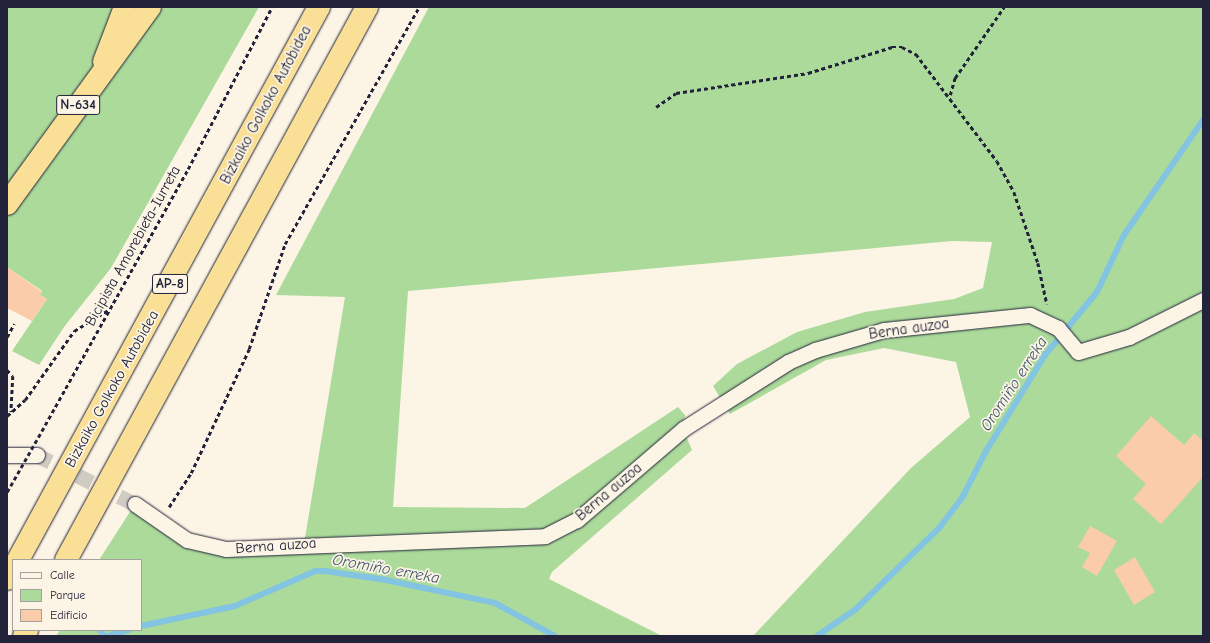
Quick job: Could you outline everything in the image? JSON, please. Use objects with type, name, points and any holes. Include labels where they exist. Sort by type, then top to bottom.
[{"type":"highway","points":[[99,76],[125,7]]},
{"type":"highway","name":"N-634","points":[[7,204],[150,7]]},
{"type":"highway","name":"Bizkaiko Golkoko Autobidea","points":[[19,559],[319,7]]},
{"type":"highway","name":"AP-8","points":[[67,559],[367,7]]},
{"type":"highway","points":[[7,579],[12,570]]},
{"type":"street","points":[[1054,326],[1074,348],[1129,337],[1203,300]]},
{"type":"street","name":"Berna auzoa","points":[[135,504],[157,521],[187,540],[226,550],[545,536],[577,520],[683,429],[788,362],[815,350],[901,327],[1030,315],[1054,326]]},
{"type":"street","points":[[7,455],[37,455]]},
{"type":"path","name":"Bicipista Amorebieta-Iurreta","points":[[7,492],[111,308],[272,7]]},
{"type":"path","points":[[157,521],[177,499],[217,418],[249,349],[286,244],[419,7]]},
{"type":"path","points":[[950,96],[955,78],[1004,7]]},
{"type":"path","points":[[656,107],[676,93],[808,73],[892,47],[902,47],[916,54],[950,96],[997,161],[1014,192],[1038,263],[1054,326]]},
{"type":"path","points":[[7,416],[26,400],[74,331],[111,308]]},
{"type":"path","points":[[7,337],[14,324]]},
{"type":"path","points":[[7,370],[13,376],[11,413]]},
{"type":"green space","points":[[7,7],[259,7],[111,268],[64,327],[39,365],[12,351],[47,299],[40,295],[42,291],[7,267]]},
{"type":"green space","points":[[429,7],[1203,7],[1203,636],[753,636],[911,468],[970,417],[956,362],[884,348],[826,360],[730,414],[713,386],[737,364],[797,332],[865,312],[954,299],[983,288],[992,242],[952,241],[408,291],[393,507],[525,508],[678,407],[685,415],[683,429],[692,450],[552,572],[549,579],[662,636],[56,636],[59,631],[142,631],[142,559],[100,559],[135,504],[157,521],[224,549],[304,544],[345,297],[276,295]]},
{"type":"building","points":[[7,267],[42,292],[40,295],[47,299],[32,321],[7,308]]},
{"type":"building","points":[[1151,416],[1184,445],[1194,433],[1203,441],[1203,477],[1161,524],[1133,499],[1146,484],[1116,456]]},
{"type":"building","points":[[1090,526],[1117,541],[1097,576],[1082,567],[1090,553],[1078,547]]},
{"type":"building","points":[[1135,557],[1155,592],[1134,605],[1114,570]]},
{"type":"waterway","name":"Oromiño erreka","points":[[817,636],[856,609],[940,527],[963,496],[986,451],[1045,355],[1097,292],[1124,235],[1203,120]]},
{"type":"waterway","name":"Oromiño erreka","points":[[142,626],[235,606],[315,571],[325,571],[386,580],[495,603],[555,636]]},
{"type":"waterway","name":"Oromiño erreka","points":[[101,631],[104,636]]},
{"type":"waterway","name":"Oromiño erreka","points":[[108,636],[126,631]]},
{"type":"tunnel","points":[[37,455],[135,504]]}]
